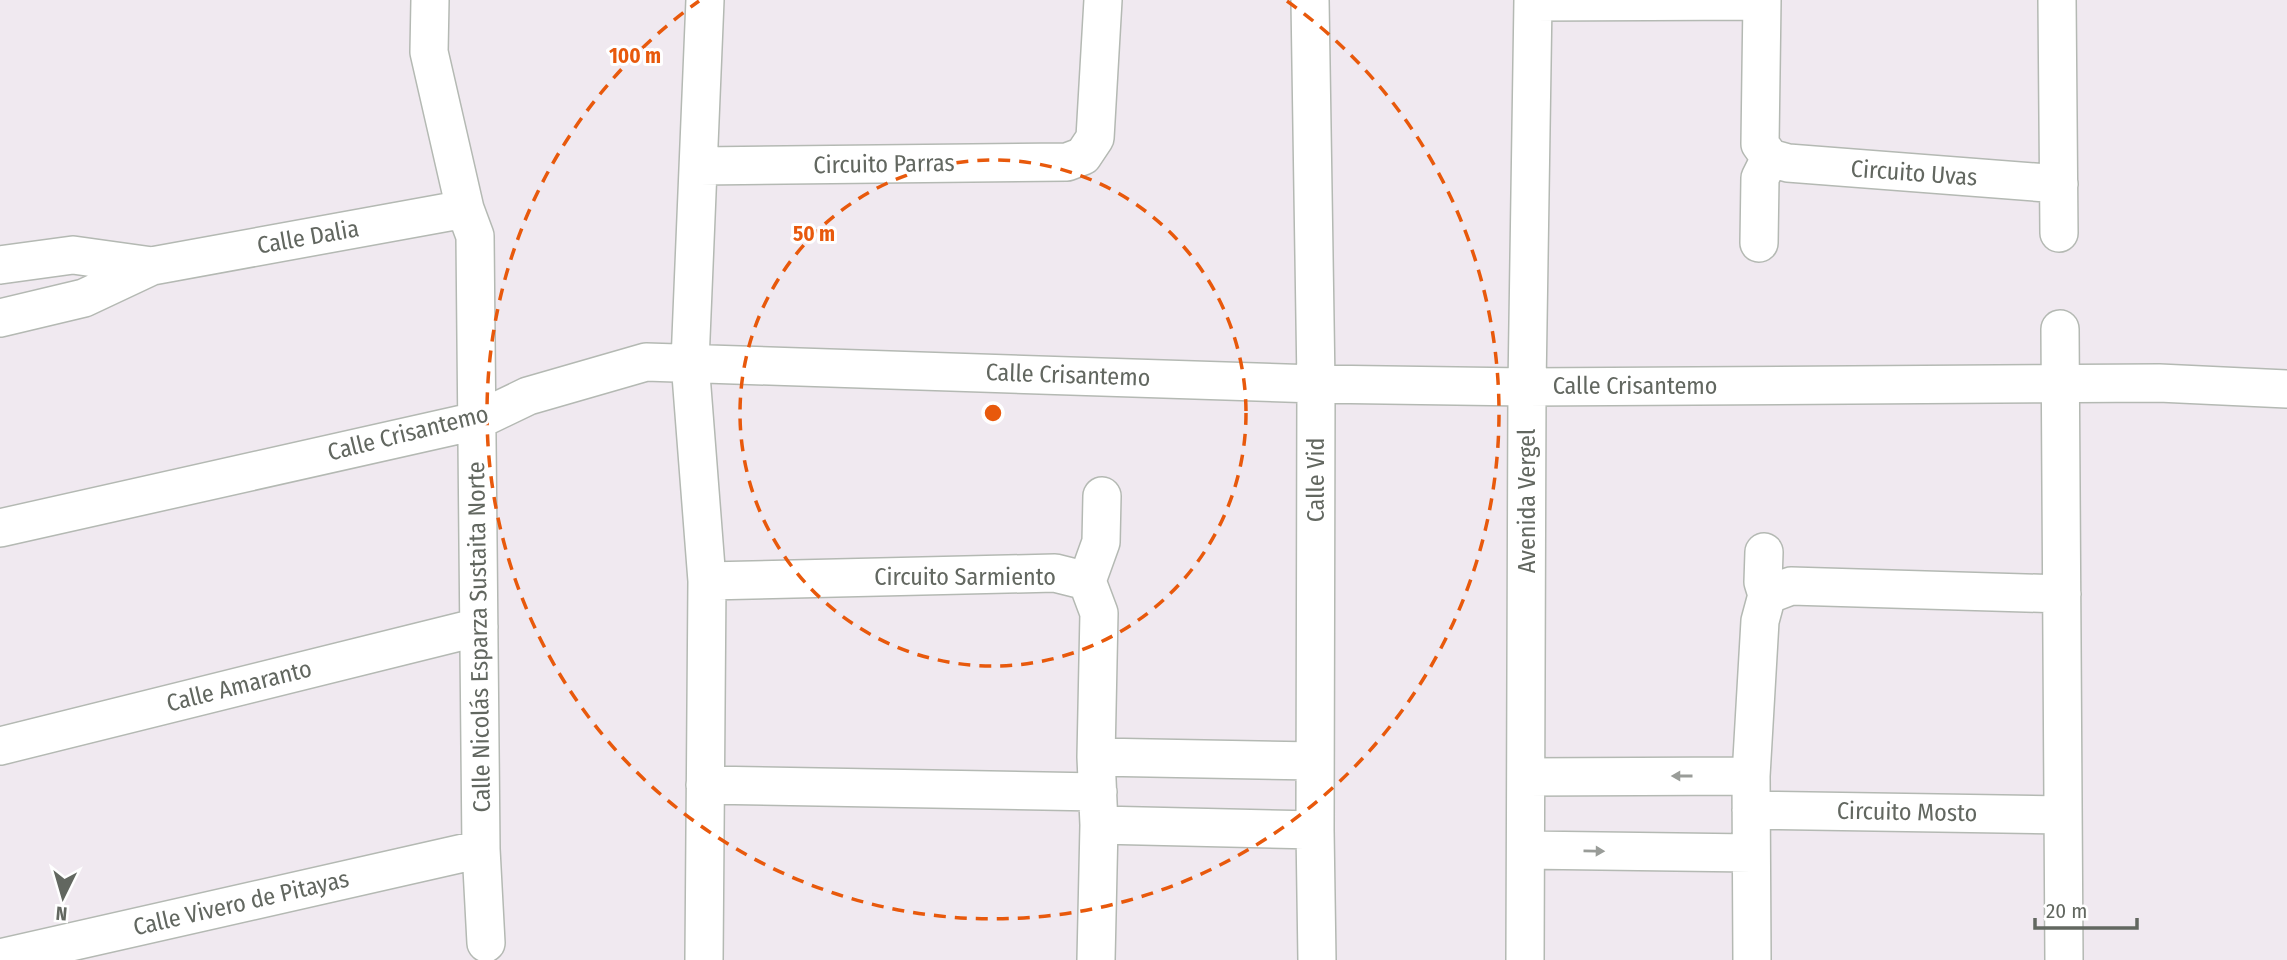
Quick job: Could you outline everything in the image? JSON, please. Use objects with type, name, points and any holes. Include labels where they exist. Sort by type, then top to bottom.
[{"type":"street","name":"Calle Nicolás Esparza Sustaita Norte","points":[[430,0],[429,52],[465,209],[475,236],[481,849],[486,943]]},
{"type":"street","points":[[704,960],[707,582],[690,362],[705,0]]},
{"type":"street","name":"Circuito Parras","points":[[700,166],[1075,159],[1095,138],[1103,0]]},
{"type":"street","name":"Calle Vid","points":[[1310,0],[1316,384],[1317,960]]},
{"type":"street","points":[[2057,0],[2059,233]]},
{"type":"street","points":[[1533,1],[1762,1],[1760,144],[1770,158],[1760,178],[1759,243]]},
{"type":"street","name":"Avenida Vergel","points":[[1525,960],[1527,387],[1533,1]]},
{"type":"street","name":"Circuito Uvas","points":[[1770,158],[1787,163],[2059,184]]},
{"type":"street","name":"Calle Dalia","points":[[0,318],[84,299],[152,266],[465,209]]},
{"type":"street","name":"Calle Dalia","points":[[0,265],[73,255],[152,266]]},
{"type":"street","points":[[2060,329],[2064,960]]},
{"type":"street","name":"Calle Crisantemo","points":[[0,528],[476,421],[528,396],[646,362],[1316,384],[1527,387],[2159,383],[2287,389]]},
{"type":"street","points":[[1087,581],[1101,542],[1102,496]]},
{"type":"street","points":[[1752,960],[1751,793],[1760,621],[1767,595],[1763,582],[1764,552]]},
{"type":"street","name":"Circuito Sarmiento","points":[[707,582],[1055,573],[1087,581],[1099,614],[1096,960]]},
{"type":"street","points":[[1767,595],[1791,586],[2062,594]]},
{"type":"street","name":"Calle Amaranto","points":[[0,746],[478,627]]},
{"type":"street","points":[[705,785],[1097,791],[1315,761]]},
{"type":"street","name":"Circuito Mosto","points":[[1526,777],[2063,815]]},
{"type":"street","points":[[1097,791],[1315,830]]},
{"type":"street","name":"Calle Vivero de Pitayas","points":[[0,958],[481,849]]},
{"type":"street","points":[[1526,850],[1751,853]]}]
